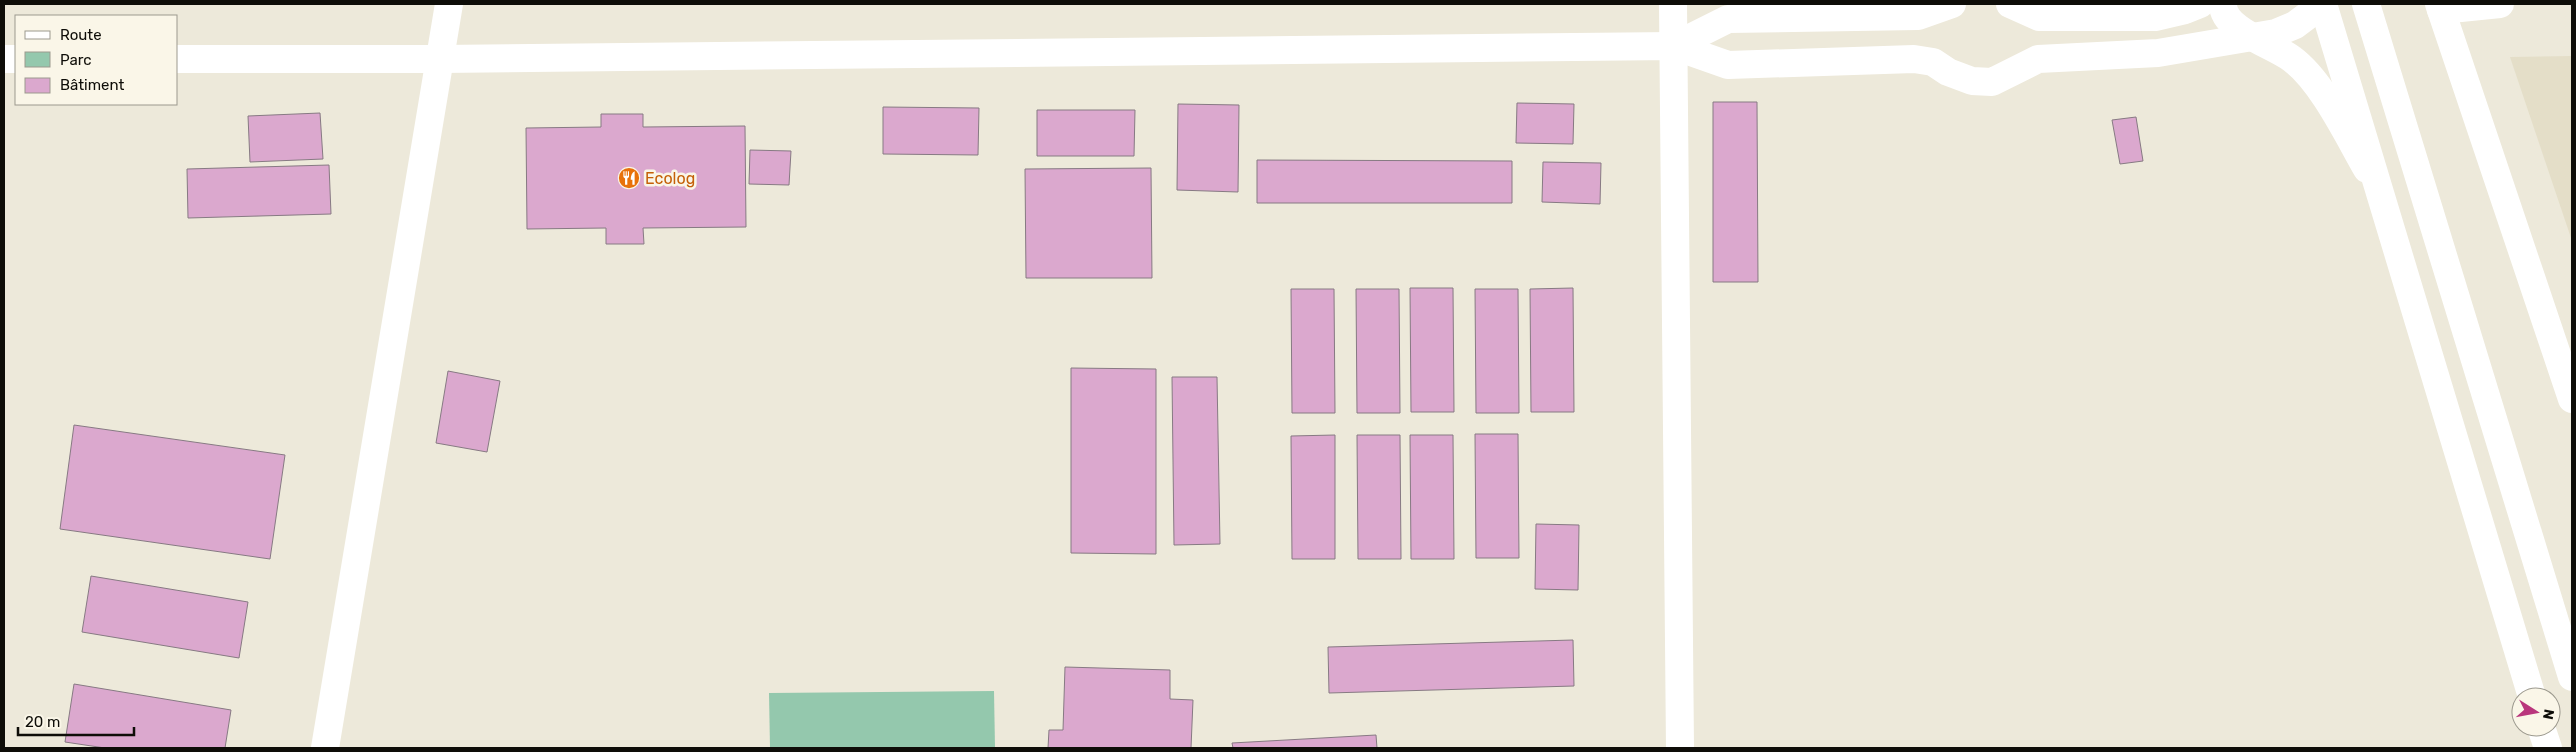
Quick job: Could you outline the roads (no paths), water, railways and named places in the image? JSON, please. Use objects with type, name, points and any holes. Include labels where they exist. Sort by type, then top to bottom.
[{"type":"street","points":[[325,748],[449,4]]},
{"type":"street","points":[[1673,4],[1680,748]]},
{"type":"street","points":[[1674,46],[1728,19],[1918,16],[1952,4]]},
{"type":"street","points":[[2010,4],[2039,17],[2155,17],[2185,10],[2200,4]]},
{"type":"street","points":[[2223,4],[2227,17],[2238,28],[2293,60],[2310,78],[2334,111],[2380,192]]},
{"type":"street","points":[[178,59],[440,59],[1674,46],[1728,65],[1914,59],[1934,62],[1948,72],[1972,81],[1992,82],[2038,59],[2158,53],[2276,33],[2295,25],[2323,4],[2529,687]]},
{"type":"street","points":[[2366,4],[2572,678]]},
{"type":"street","points":[[2500,4],[2440,7],[2572,399]]},
{"type":"place","name":"Ecolog","points":[[629,178]]}]
